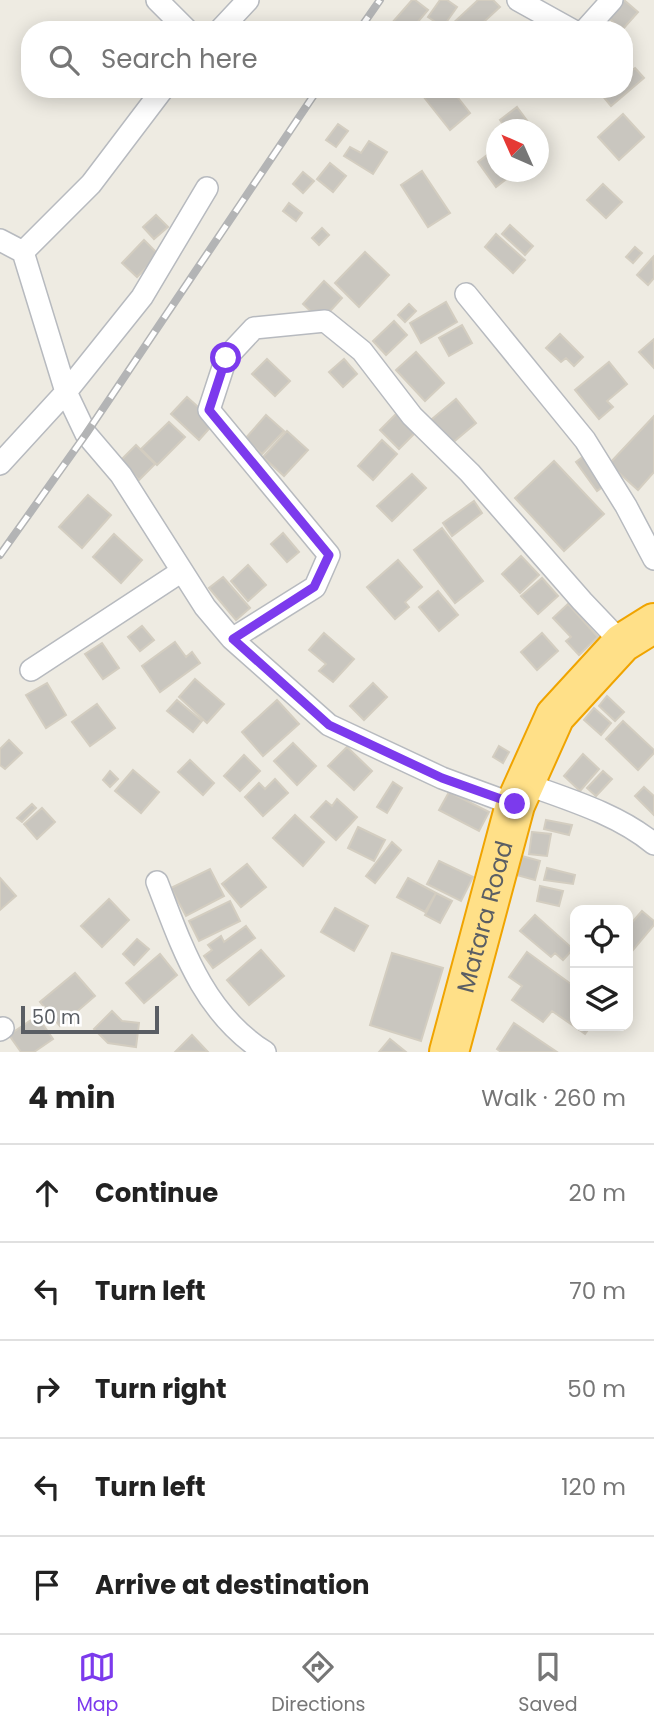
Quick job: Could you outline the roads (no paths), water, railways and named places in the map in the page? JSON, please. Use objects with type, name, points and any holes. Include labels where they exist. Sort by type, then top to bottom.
[{"type":"highway","name":"Matara Road","points":[[458,1048],[519,794],[555,716],[622,643],[654,622]]},
{"type":"street","points":[[157,0],[178,21]]},
{"type":"street","points":[[228,21],[248,0]]},
{"type":"street","points":[[518,0],[556,21]]},
{"type":"street","points":[[593,21],[612,0]]},
{"type":"street","points":[[23,252],[91,184],[156,98]]},
{"type":"street","points":[[0,464],[66,392],[142,297],[207,188]]},
{"type":"street","points":[[0,240],[23,252],[66,392],[86,435],[121,475],[205,607],[233,639],[329,725],[442,778],[585,806],[643,835],[654,844]]},
{"type":"street","points":[[467,294],[585,440],[626,506],[654,559]]},
{"type":"street","points":[[233,639],[314,587],[329,555],[209,410],[226,358],[254,328],[325,321],[362,351],[412,416],[470,473],[622,643]]},
{"type":"street","points":[[31,670],[182,571]]},
{"type":"street","points":[[157,882],[189,965],[206,993],[253,1044],[265,1052]]},
{"type":"railway","points":[[365,21],[380,0]]},
{"type":"railway","points":[[0,555],[86,434],[312,98]]}]
